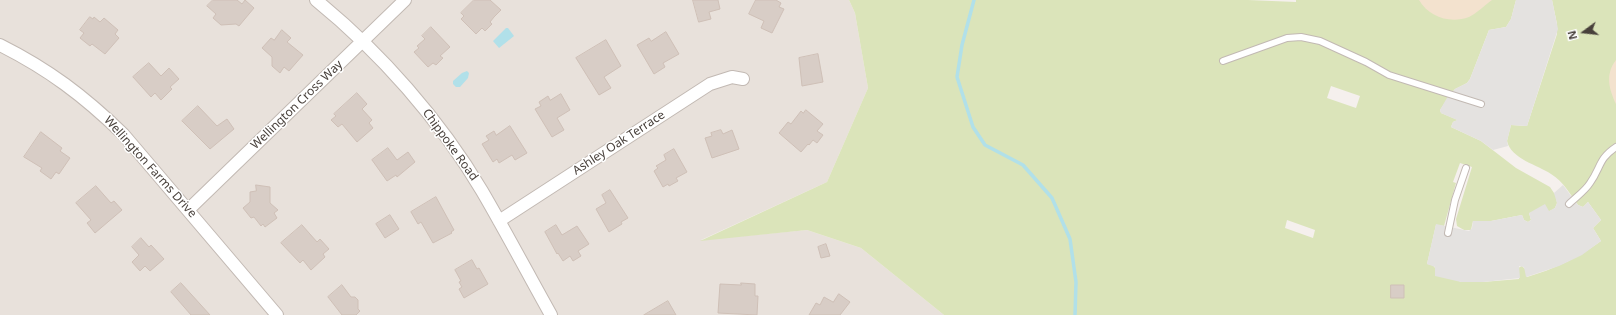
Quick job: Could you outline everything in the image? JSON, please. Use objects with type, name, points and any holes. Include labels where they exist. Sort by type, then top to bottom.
[{"type":"street","name":"Chippoke Road","points":[[316,0],[363,41],[421,106],[450,143],[482,190],[552,315]]},
{"type":"street","name":"Wellington Cross Way","points":[[188,210],[405,0]]},
{"type":"street","name":"Wellington Farms Drive","points":[[0,45],[54,75],[95,106],[123,134],[278,315]]},
{"type":"street","name":"Ashley Oak Terrace","points":[[499,221],[710,84],[732,77],[743,79]]},
{"type":"lane","points":[[1223,61],[1287,38],[1301,37],[1320,41],[1366,62],[1389,75],[1482,104]]},
{"type":"lane","points":[[1569,204],[1590,185],[1599,164],[1616,147]]},
{"type":"lane","points":[[1448,233],[1455,200],[1466,168]]},
{"type":"shaded area","points":[[0,0],[849,0],[855,13],[868,88],[827,182],[701,240],[807,230],[861,248],[944,315],[0,315]]},
{"type":"shaded area","points":[[1516,0],[1552,0],[1558,29],[1527,126],[1511,125],[1507,141],[1508,146],[1493,150],[1481,141],[1451,127],[1453,122],[1457,120],[1441,113],[1440,110],[1448,96],[1455,89],[1467,83],[1470,79],[1489,30],[1506,27],[1511,19]]},
{"type":"shaded area","points":[[1563,185],[1578,205],[1583,207],[1588,202],[1601,220],[1593,228],[1601,241],[1582,255],[1559,266],[1526,277],[1524,267],[1519,266],[1520,278],[1483,282],[1461,282],[1435,276],[1435,267],[1427,264],[1436,224],[1469,231],[1472,228],[1473,221],[1491,221],[1522,215],[1524,220],[1528,222],[1531,220],[1529,213],[1545,204],[1549,211],[1555,208],[1557,203],[1554,193]]},
{"type":"green space","points":[[849,0],[1248,0],[1296,2],[1296,0],[1516,0],[1511,19],[1506,27],[1489,30],[1470,79],[1467,83],[1455,89],[1440,110],[1441,113],[1458,120],[1453,122],[1451,127],[1481,141],[1516,168],[1550,187],[1556,196],[1557,203],[1555,208],[1550,211],[1529,213],[1531,220],[1528,222],[1524,220],[1522,215],[1491,221],[1473,221],[1471,230],[1464,230],[1457,226],[1456,219],[1472,167],[1460,163],[1453,182],[1456,183],[1444,226],[1436,225],[1427,264],[1433,265],[1435,268],[1461,282],[1483,282],[1519,279],[1518,268],[1522,266],[1525,269],[1527,277],[1537,274],[1575,258],[1601,241],[1593,228],[1601,220],[1588,202],[1583,207],[1578,205],[1559,180],[1546,171],[1519,157],[1507,141],[1511,125],[1527,126],[1557,34],[1557,24],[1552,0],[1616,0],[1616,315],[944,315],[861,248],[807,230],[700,241],[827,182],[868,88],[855,13]],"holes":[[[1331,86],[1360,96],[1356,108],[1327,98]],[[1287,220],[1315,230],[1313,238],[1285,228]]]},
{"type":"sand","points":[[1419,0],[1492,0],[1472,16],[1455,20],[1441,18],[1434,15],[1423,6]]},
{"type":"sand","points":[[1616,60],[1616,104],[1610,87],[1609,76]]},
{"type":"water","points":[[506,28],[508,28],[514,36],[499,48],[493,41]]},
{"type":"water","points":[[467,71],[469,73],[468,78],[460,87],[456,87],[453,84],[453,81],[462,73]]},
{"type":"building","points":[[213,0],[237,0],[242,4],[245,0],[254,8],[239,26],[236,24],[221,25],[213,18],[216,14],[207,6]]},
{"type":"building","points":[[474,0],[490,0],[501,10],[490,22],[492,24],[485,31],[482,28],[476,34],[461,19],[464,16],[461,13]]},
{"type":"building","points":[[693,0],[718,0],[720,9],[709,12],[711,19],[699,22]]},
{"type":"building","points":[[756,0],[776,0],[781,3],[779,7],[784,9],[772,33],[761,28],[764,21],[749,14]]},
{"type":"building","points":[[90,17],[93,19],[94,17],[100,22],[104,18],[118,30],[115,34],[119,38],[105,54],[92,44],[90,46],[80,38],[84,33],[80,30]]},
{"type":"building","points":[[431,27],[450,47],[440,56],[443,58],[436,65],[433,63],[428,67],[414,52],[419,48],[417,46],[425,39],[422,36]]},
{"type":"building","points":[[282,30],[291,38],[287,42],[303,55],[289,71],[284,67],[280,73],[272,66],[272,57],[262,48],[271,38],[274,40]]},
{"type":"building","points":[[666,32],[679,54],[663,63],[665,67],[654,74],[637,45],[649,38],[651,41]]},
{"type":"building","points":[[606,40],[621,66],[604,77],[611,88],[599,95],[576,58]]},
{"type":"building","points":[[818,54],[823,82],[802,86],[799,58]]},
{"type":"building","points":[[149,63],[161,76],[169,68],[179,79],[170,87],[172,89],[161,100],[155,93],[151,97],[133,77]]},
{"type":"building","points":[[357,93],[367,104],[362,109],[372,120],[369,123],[373,128],[357,142],[342,124],[338,127],[331,120],[336,116],[334,114]]},
{"type":"building","points":[[561,94],[570,110],[557,118],[564,130],[552,137],[535,109],[541,106],[539,102],[548,96],[550,100]]},
{"type":"building","points":[[198,106],[217,126],[227,119],[234,129],[210,149],[182,121]]},
{"type":"building","points":[[806,110],[823,124],[817,131],[823,135],[817,143],[813,140],[801,152],[779,133],[788,122],[791,124],[801,111],[803,113]]},
{"type":"building","points":[[510,126],[527,153],[515,160],[512,155],[499,163],[497,159],[493,162],[482,144],[489,140],[486,136],[494,131],[496,135]]},
{"type":"building","points":[[721,130],[723,134],[732,130],[739,149],[712,158],[705,138],[712,136],[711,133]]},
{"type":"building","points":[[41,132],[62,148],[60,151],[70,158],[59,174],[56,172],[51,179],[40,171],[42,168],[24,157]]},
{"type":"building","points":[[388,148],[397,160],[408,152],[415,162],[397,177],[396,175],[387,181],[372,160]]},
{"type":"building","points":[[674,149],[687,172],[676,178],[678,181],[669,186],[668,184],[663,187],[654,171],[658,168],[656,166],[666,160],[664,155]]},
{"type":"building","points":[[256,185],[270,187],[270,203],[278,210],[274,213],[277,218],[265,227],[263,224],[261,226],[254,217],[251,218],[243,208],[250,202],[250,192],[256,191]]},
{"type":"building","points":[[96,186],[111,203],[114,201],[122,210],[95,233],[87,223],[91,220],[76,203]]},
{"type":"building","points":[[610,190],[628,218],[621,222],[622,224],[609,232],[596,209],[606,203],[602,195]]},
{"type":"building","points":[[436,197],[454,230],[451,232],[452,233],[433,243],[421,222],[418,224],[411,212]]},
{"type":"building","points":[[390,215],[399,229],[385,238],[376,224]]},
{"type":"building","points":[[302,225],[317,242],[320,239],[329,249],[323,254],[325,257],[311,270],[303,260],[300,263],[281,243]]},
{"type":"building","points":[[556,225],[562,235],[577,226],[589,244],[578,251],[581,256],[573,261],[570,256],[563,261],[558,253],[557,254],[545,232]]},
{"type":"building","points":[[141,238],[149,247],[151,245],[164,259],[150,271],[145,266],[140,271],[132,262],[139,255],[132,247]]},
{"type":"building","points":[[826,244],[830,256],[821,258],[818,247]]},
{"type":"building","points":[[472,260],[477,269],[479,268],[488,284],[464,298],[459,289],[462,287],[459,282],[461,281],[455,270]]},
{"type":"building","points":[[181,283],[210,315],[191,315],[171,292]]},
{"type":"building","points":[[741,283],[755,284],[755,296],[758,296],[757,315],[718,313],[720,284],[741,285]]},
{"type":"building","points":[[342,285],[351,297],[355,297],[358,300],[358,309],[360,311],[356,315],[342,315],[328,297]]},
{"type":"building","points":[[1391,285],[1404,285],[1404,298],[1391,298]]},
{"type":"building","points":[[839,294],[850,302],[840,315],[809,315],[816,303],[820,305],[824,297],[833,302]]},
{"type":"building","points":[[668,301],[676,315],[644,315]]},
{"type":"waterway","points":[[974,0],[962,45],[957,77],[973,127],[985,145],[1023,165],[1052,198],[1070,239],[1076,282],[1075,315]]}]
